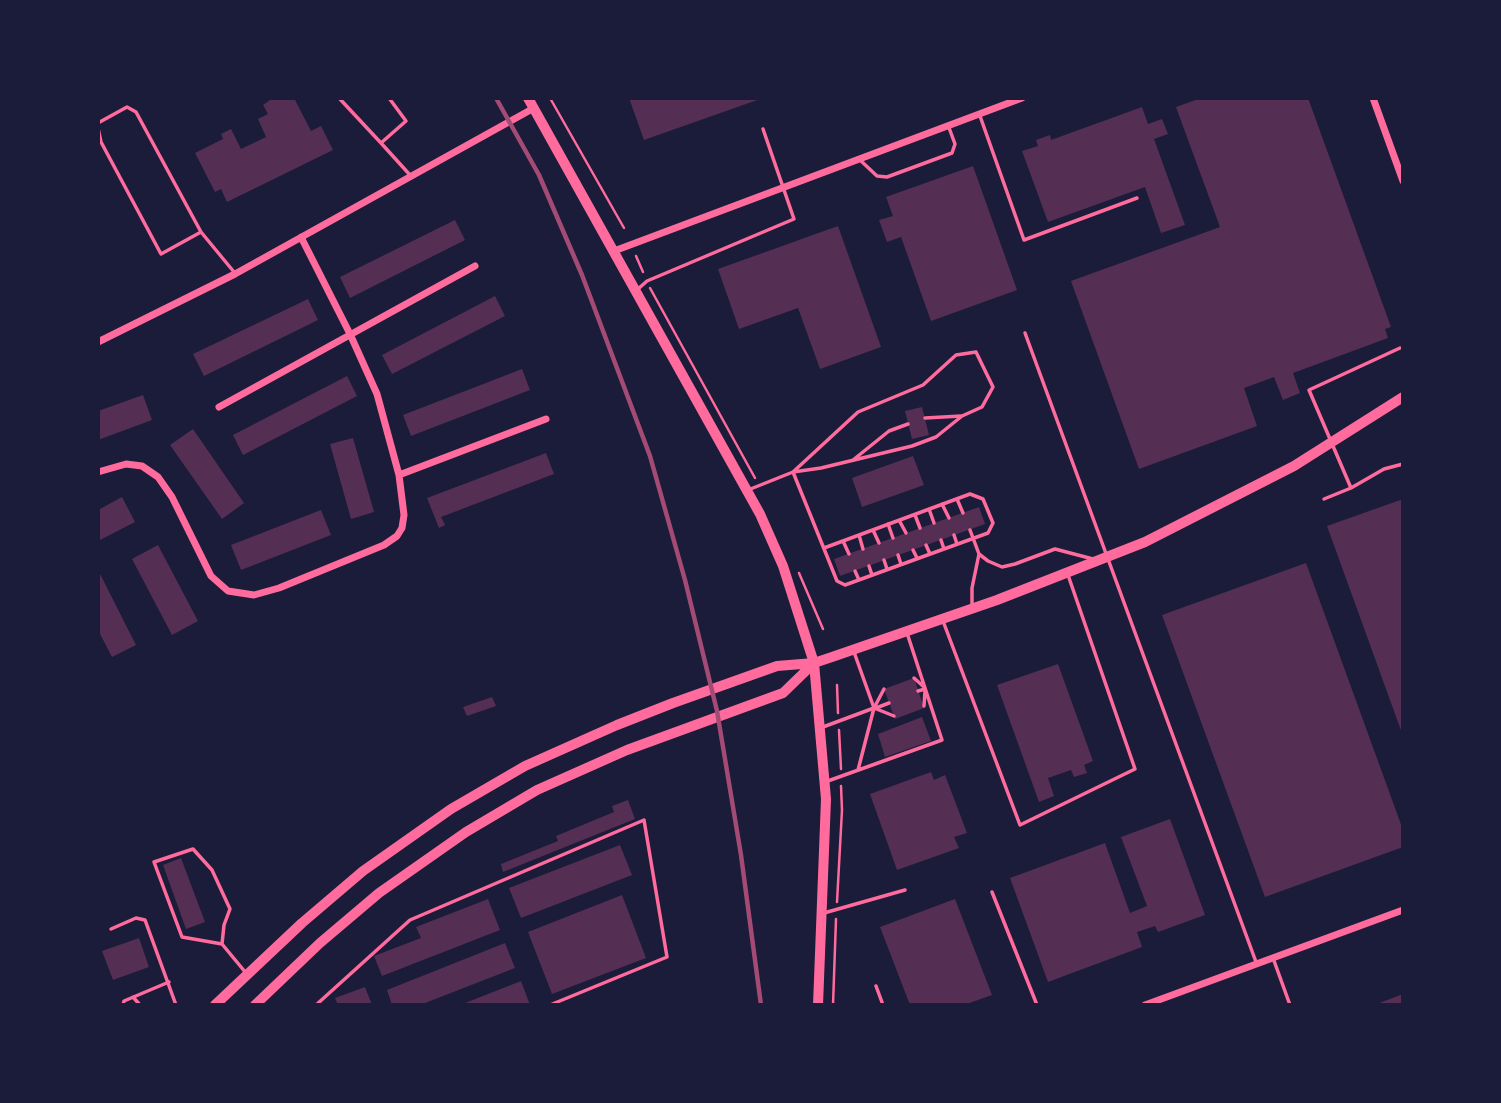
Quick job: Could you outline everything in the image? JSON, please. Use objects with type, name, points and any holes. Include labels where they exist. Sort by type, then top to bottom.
[{"type":"main road","points":[[528,98],[747,491],[783,566],[814,663],[821,728],[825,782],[818,1005]]},
{"type":"main road","points":[[215,1005],[302,923],[363,872],[452,809],[525,766],[673,703],[777,666],[814,663],[854,650],[1102,559],[1170,530],[1294,466],[1403,397]]},
{"type":"main road","points":[[255,1005],[320,943],[379,893],[466,832],[537,790],[627,750],[783,693],[814,663]]},
{"type":"street","points":[[614,251],[1022,98]]},
{"type":"street","points":[[1373,98],[1403,181]]},
{"type":"street","points":[[98,342],[235,274],[534,108]]},
{"type":"street","points":[[98,472],[126,464],[142,466],[158,477],[172,497],[211,576],[228,591],[254,594],[279,588],[384,545],[397,536],[402,528],[404,515],[399,475],[377,394],[351,334],[301,237]]},
{"type":"street","points":[[219,407],[475,266]]},
{"type":"street","points":[[399,475],[546,419]]},
{"type":"street","points":[[1151,1004],[1403,911]]},
{"type":"lane","points":[[340,98],[412,177]]},
{"type":"lane","points":[[381,143],[406,121],[388,98]]},
{"type":"lane","points":[[201,232],[161,254],[101,142],[98,126],[128,107],[136,112],[201,232],[235,274]]},
{"type":"lane","points":[[979,114],[1024,240],[1137,198]]},
{"type":"lane","points":[[859,158],[877,176],[887,177],[952,153],[955,145],[948,125]]},
{"type":"lane","points":[[636,290],[647,281],[794,219],[763,129]]},
{"type":"lane","points":[[1025,333],[1102,559],[1257,964]]},
{"type":"lane","points":[[1351,488],[1309,390],[1400,348]]},
{"type":"lane","points":[[747,491],[793,472],[851,461],[912,446],[936,437],[962,416],[982,407],[993,387],[976,352],[956,355],[923,385],[858,412],[793,472]]},
{"type":"lane","points":[[925,418],[962,416]]},
{"type":"lane","points":[[851,461],[889,431],[908,424]]},
{"type":"lane","points":[[1324,499],[1351,488],[1384,469],[1403,464]]},
{"type":"lane","points":[[793,472],[837,581],[845,585],[988,533],[993,523],[984,499],[970,494],[824,548]]},
{"type":"lane","points":[[957,499],[963,513]]},
{"type":"lane","points":[[942,505],[948,518]]},
{"type":"lane","points":[[929,509],[934,523]]},
{"type":"lane","points":[[915,514],[920,528]]},
{"type":"lane","points":[[899,520],[906,533]]},
{"type":"lane","points":[[888,524],[893,538]]},
{"type":"lane","points":[[873,530],[879,543]]},
{"type":"lane","points":[[970,530],[979,554],[1002,567],[1055,548],[1102,559]]},
{"type":"lane","points":[[859,535],[863,548]]},
{"type":"lane","points":[[954,535],[957,544]]},
{"type":"lane","points":[[941,540],[944,549]]},
{"type":"lane","points":[[844,541],[849,554]]},
{"type":"lane","points":[[926,545],[930,554]]},
{"type":"lane","points":[[913,550],[917,558]]},
{"type":"lane","points":[[972,608],[972,588],[979,554]]},
{"type":"lane","points":[[898,555],[901,564]]},
{"type":"lane","points":[[884,560],[887,569]]},
{"type":"lane","points":[[869,566],[872,575]]},
{"type":"lane","points":[[855,571],[859,580]]},
{"type":"lane","points":[[942,619],[1020,825],[1135,769],[1067,572]]},
{"type":"lane","points":[[825,782],[943,740],[906,631]]},
{"type":"lane","points":[[854,650],[874,708],[894,716]]},
{"type":"lane","points":[[914,678],[925,689]]},
{"type":"lane","points":[[858,770],[874,708],[884,689]]},
{"type":"lane","points":[[918,691],[925,689]]},
{"type":"lane","points":[[923,706],[925,689]]},
{"type":"lane","points":[[821,728],[889,703]]},
{"type":"lane","points":[[316,1005],[410,920],[644,820],[667,957],[550,1005]]},
{"type":"lane","points":[[222,944],[230,909],[212,870],[192,849],[154,862],[183,937],[222,944],[247,974]]},
{"type":"lane","points":[[822,914],[905,890]]},
{"type":"lane","points":[[992,892],[1037,1005]]},
{"type":"lane","points":[[111,929],[136,918],[145,920],[176,1005]]},
{"type":"lane","points":[[1273,958],[1290,1005]]},
{"type":"lane","points":[[123,1005],[124,1000],[169,982]]},
{"type":"lane","points":[[876,986],[883,1005]]},
{"type":"lane","points":[[133,997],[140,1005]]},
{"type":"path","points":[[550,98],[624,228]]},
{"type":"path","points":[[833,1005],[842,810],[837,685]]},
{"type":"building","points":[[273,98],[294,98],[311,131],[321,126],[333,150],[227,202],[221,189],[215,192],[195,153],[223,139],[221,134],[231,129],[241,149],[266,137],[258,119],[268,114],[263,105]]},
{"type":"building","points":[[629,98],[763,98],[644,140]]},
{"type":"building","points":[[1201,98],[1308,98],[1391,327],[1385,329],[1388,338],[1293,373],[1300,393],[1283,400],[1274,377],[1244,388],[1257,426],[1139,469],[1071,281],[1220,227],[1176,107]]},
{"type":"building","points":[[1142,107],[1148,124],[1162,119],[1168,134],[1154,139],[1185,225],[1161,233],[1145,187],[1048,222],[1022,151],[1038,146],[1036,140],[1050,135],[1051,140]]},
{"type":"building","points":[[973,166],[1017,290],[931,321],[901,237],[887,242],[879,220],[893,216],[886,197]]},
{"type":"building","points":[[455,220],[465,240],[350,298],[340,277]]},
{"type":"building","points":[[838,226],[881,347],[820,369],[798,308],[739,329],[718,269]]},
{"type":"building","points":[[495,296],[505,316],[392,374],[382,355]]},
{"type":"building","points":[[308,299],[318,320],[204,376],[193,354]]},
{"type":"building","points":[[522,369],[530,390],[411,436],[403,415]]},
{"type":"building","points":[[347,376],[357,396],[243,455],[233,435]]},
{"type":"building","points":[[143,395],[152,420],[98,440],[98,411]]},
{"type":"building","points":[[922,407],[929,435],[912,439],[905,411]]},
{"type":"building","points":[[193,429],[244,503],[222,519],[170,445]]},
{"type":"building","points":[[353,438],[374,512],[351,519],[330,444]]},
{"type":"building","points":[[546,453],[554,474],[441,517],[445,525],[439,528],[427,498]]},
{"type":"building","points":[[913,456],[924,485],[862,507],[852,478]]},
{"type":"building","points":[[122,497],[135,522],[98,541],[98,510]]},
{"type":"building","points":[[1403,499],[1403,736],[1327,526]]},
{"type":"building","points":[[979,507],[985,524],[840,576],[834,559]]},
{"type":"building","points":[[321,510],[331,535],[241,570],[231,545]]},
{"type":"building","points":[[158,545],[198,621],[172,635],[132,559]]},
{"type":"building","points":[[1306,563],[1403,830],[1403,847],[1265,897],[1162,615]]},
{"type":"building","points":[[98,570],[136,645],[112,657],[98,630]]},
{"type":"building","points":[[1058,664],[1093,761],[1084,765],[1087,773],[1074,777],[1071,770],[1048,778],[1054,796],[1039,802],[997,685]]},
{"type":"building","points":[[914,678],[924,708],[895,719],[884,689]]},
{"type":"building","points":[[492,697],[496,706],[467,716],[463,707]]},
{"type":"building","points":[[922,717],[931,741],[885,757],[878,734]]},
{"type":"building","points":[[931,772],[934,780],[945,775],[967,833],[954,837],[959,848],[897,870],[870,794]]},
{"type":"building","points":[[628,800],[635,819],[503,872],[501,864],[558,841],[556,836],[614,812],[612,806]]},
{"type":"building","points":[[1170,819],[1205,915],[1158,932],[1155,926],[1137,932],[1142,947],[1048,982],[1010,878],[1105,843],[1130,913],[1147,906],[1121,837]]},
{"type":"building","points":[[620,845],[632,875],[521,918],[509,888]]},
{"type":"building","points":[[181,858],[205,922],[186,929],[163,865]]},
{"type":"building","points":[[622,895],[646,958],[552,994],[528,932]]},
{"type":"building","points":[[488,899],[500,930],[382,976],[374,956],[421,938],[416,927]]},
{"type":"building","points":[[955,899],[992,995],[964,1005],[910,1005],[880,927]]},
{"type":"building","points":[[139,938],[149,967],[113,980],[102,951]]},
{"type":"building","points":[[505,943],[515,968],[420,1005],[392,1005],[387,990]]},
{"type":"building","points":[[521,981],[530,1005],[460,1005]]},
{"type":"building","points":[[365,987],[372,1005],[338,1005],[335,998]]},
{"type":"building","points":[[1403,994],[1403,1005],[1374,1005]]},
{"type":"railway","points":[[496,98],[539,175],[582,275],[650,456],[685,580],[717,711],[741,855],[761,1005]]}]
